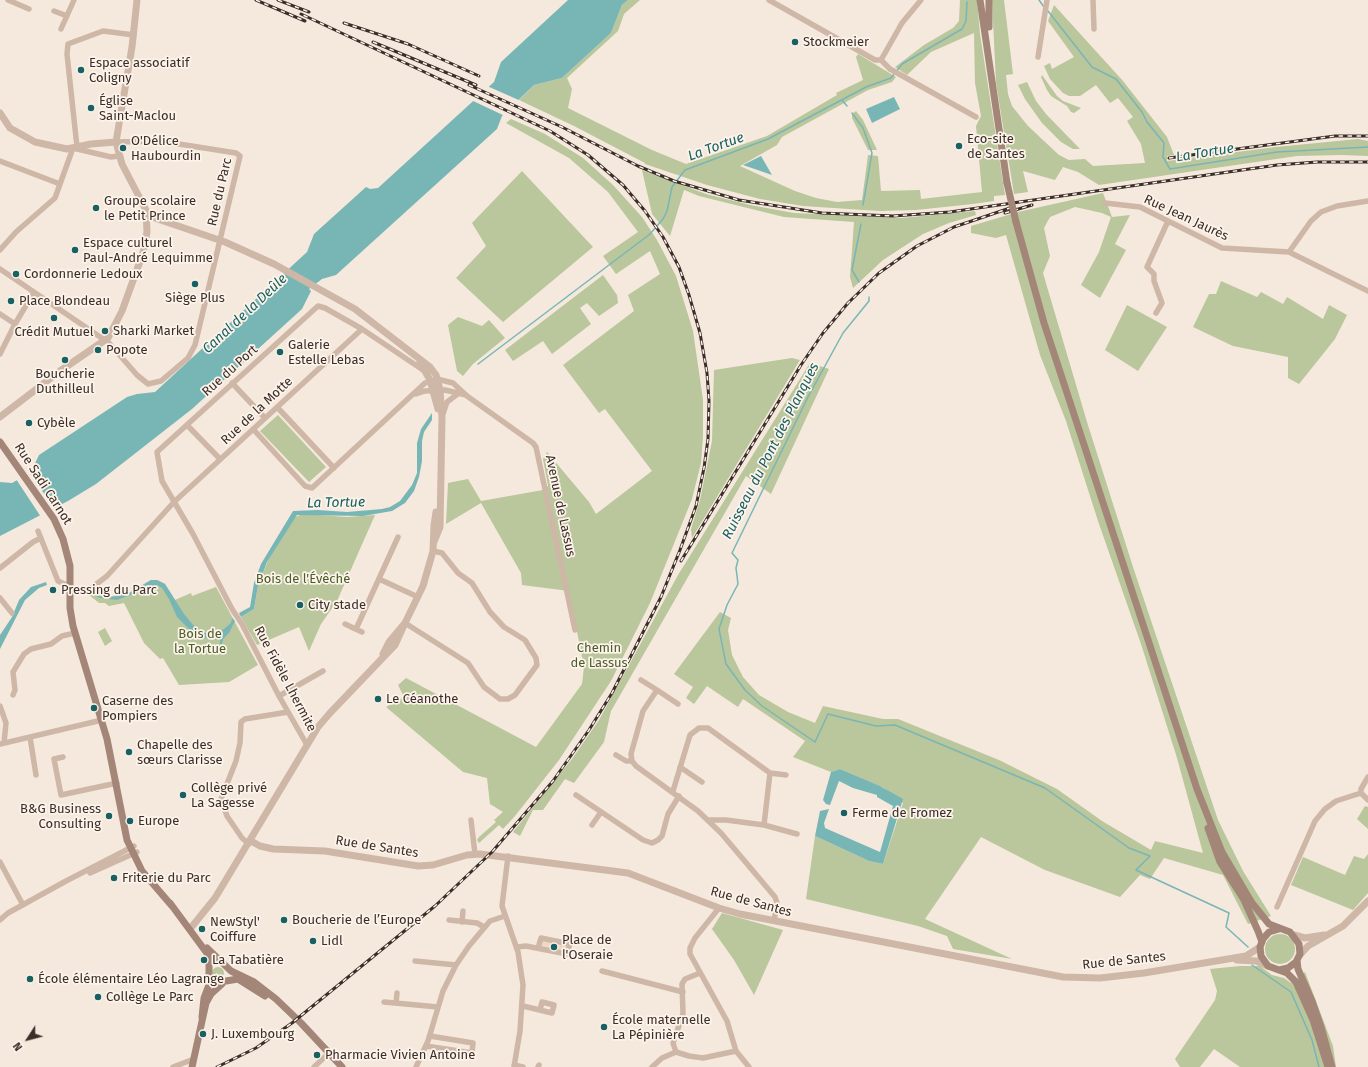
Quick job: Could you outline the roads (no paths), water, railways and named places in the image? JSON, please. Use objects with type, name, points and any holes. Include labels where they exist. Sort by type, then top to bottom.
[{"type":"main road","points":[[980,0],[1007,183],[1016,222],[1044,323],[1197,789],[1222,852],[1240,884],[1266,922],[1294,935],[1300,946],[1298,969],[1312,1001],[1332,1067]]},
{"type":"main road","points":[[989,0],[990,67]]},
{"type":"main road","name":"Rue Sadi Carnot","points":[[0,442],[50,513],[67,548],[70,570],[70,608],[75,633],[102,720],[117,783],[121,811],[133,850],[172,906],[197,937]]},
{"type":"main road","points":[[1197,789],[1204,818],[1220,862],[1244,900],[1261,944],[1261,956],[1268,966],[1290,975],[1300,988],[1318,1035],[1328,1067]]},
{"type":"main road","points":[[1261,944],[1269,932],[1281,930]]},
{"type":"main road","points":[[197,937],[225,965],[254,982],[284,1008],[342,1067]]},
{"type":"main road","points":[[192,1067],[202,1016],[203,1000],[208,987],[209,978],[209,956],[197,937]]},
{"type":"main road","points":[[1279,970],[1290,967],[1298,958]]},
{"type":"main road","points":[[209,969],[214,964],[225,965]]},
{"type":"main road","points":[[202,1016],[209,997],[224,983],[229,974],[225,965]]},
{"type":"main road","points":[[209,978],[214,983],[224,983],[234,979],[240,980],[284,1008]]},
{"type":"street","points":[[8,0],[29,9]]},
{"type":"street","points":[[61,28],[74,0]]},
{"type":"street","points":[[0,418],[60,371],[106,340],[122,311],[143,253],[147,232],[146,215],[143,203],[119,156],[116,142],[134,35],[137,0]]},
{"type":"street","points":[[769,0],[875,60],[881,60],[890,69],[976,117]]},
{"type":"street","points":[[881,60],[902,23],[921,0]]},
{"type":"street","points":[[1093,0],[1094,29]]},
{"type":"street","points":[[1038,57],[1047,1]]},
{"type":"street","points":[[54,11],[67,16]]},
{"type":"street","points":[[0,250],[16,232],[55,198],[75,148],[68,44],[103,31],[134,35]]},
{"type":"street","points":[[0,113],[8,126],[28,140],[62,148],[75,148],[116,142]]},
{"type":"street","name":"Rue du Parc","points":[[106,340],[144,382],[152,384],[167,377],[186,360],[192,351],[240,159],[240,155],[236,153],[160,141],[116,142]]},
{"type":"street","points":[[75,148],[111,157],[119,156]]},
{"type":"street","points":[[0,161],[60,184]]},
{"type":"street","points":[[1289,252],[1310,221],[1321,212],[1337,206],[1368,201]]},
{"type":"street","name":"Rue Jean Jaurès","points":[[1105,203],[1140,207],[1222,248],[1289,252],[1368,291]]},
{"type":"street","points":[[146,215],[220,241],[274,264],[328,293],[366,316],[428,364],[437,390],[442,418],[440,527],[434,542]]},
{"type":"street","points":[[1156,313],[1162,303],[1154,281],[1154,274],[1147,267],[1168,221]]},
{"type":"street","points":[[0,269],[106,340]]},
{"type":"street","points":[[0,354],[15,324],[34,292]]},
{"type":"street","name":"Avenue de Lassus","points":[[318,306],[326,308],[362,329],[432,377],[453,383],[467,396],[529,440],[536,448],[575,630]]},
{"type":"street","name":"Rue du Port","points":[[157,452],[318,306]]},
{"type":"street","points":[[0,314],[15,324]]},
{"type":"street","name":"Rue de la Motte","points":[[70,588],[84,592],[104,578],[174,502],[362,329]]},
{"type":"street","points":[[409,350],[432,377]]},
{"type":"street","points":[[253,429],[309,488],[313,487],[432,377]]},
{"type":"street","points":[[232,383],[265,418]]},
{"type":"street","points":[[410,397],[422,392],[437,390]]},
{"type":"street","points":[[307,745],[327,716],[397,642],[418,597],[433,551],[434,542],[439,418],[437,390]]},
{"type":"street","name":"Avenue de Lassus","points":[[437,390],[460,393],[467,396]]},
{"type":"street","points":[[442,418],[448,402],[460,393]]},
{"type":"street","points":[[277,407],[334,468]]},
{"type":"street","points":[[187,424],[220,459]]},
{"type":"street","name":"Rue Fidèle Lhermite","points":[[157,452],[160,475],[307,745],[212,903],[190,929]]},
{"type":"street","points":[[38,531],[55,577],[59,582],[70,588]]},
{"type":"street","points":[[345,624],[359,630],[379,579],[398,537]]},
{"type":"street","points":[[0,568],[41,538]]},
{"type":"street","points":[[405,623],[468,663],[484,687],[500,699],[508,699],[515,695],[536,667],[536,658],[525,640],[504,627],[490,612],[472,583],[458,573],[444,555],[433,551]]},
{"type":"street","points":[[379,579],[418,597]]},
{"type":"street","points":[[0,598],[12,613]]},
{"type":"street","points":[[13,695],[15,690],[13,672],[24,654],[31,649],[51,644],[62,636],[75,633]]},
{"type":"street","points":[[279,696],[323,671]]},
{"type":"street","points":[[641,680],[678,704]]},
{"type":"street","points":[[657,690],[643,711],[631,754],[632,761],[636,766],[673,791],[708,820],[730,843],[775,897],[777,902],[774,922]]},
{"type":"street","points":[[0,706],[6,723],[2,744],[102,720]]},
{"type":"street","points":[[250,842],[242,838],[227,816],[221,799],[236,760],[240,745],[241,722],[244,720],[288,712]]},
{"type":"street","points":[[673,791],[690,735],[696,730],[705,728],[710,729],[770,773],[786,775]]},
{"type":"street","points":[[30,737],[36,775]]},
{"type":"street","points":[[616,755],[626,761],[632,761]]},
{"type":"street","points":[[63,757],[54,759],[61,795],[117,783]]},
{"type":"street","points":[[680,767],[702,782]]},
{"type":"street","points":[[764,825],[770,773]]},
{"type":"street","points":[[1361,793],[1361,789],[1368,778]]},
{"type":"street","points":[[1361,793],[1368,800]]},
{"type":"street","points":[[1277,907],[1315,820],[1325,809],[1336,801],[1361,793]]},
{"type":"street","points":[[576,795],[649,843],[658,840],[663,831],[668,814],[679,796]]},
{"type":"street","points":[[592,825],[601,812]]},
{"type":"street","points":[[471,820],[475,854]]},
{"type":"street","points":[[708,820],[726,820],[764,825],[797,834]]},
{"type":"street","name":"Rue de Santes","points":[[250,842],[273,849],[326,850],[418,866],[433,865],[475,854],[508,856],[631,874],[719,908],[774,922],[1063,977],[1110,977],[1227,960],[1249,955],[1261,944]]},
{"type":"street","points":[[0,920],[8,913],[60,885],[133,850]]},
{"type":"street","points":[[508,856],[502,901],[505,916],[517,947],[522,967],[523,1006],[514,1066],[523,1067]]},
{"type":"street","points":[[0,862],[22,905]]},
{"type":"street","points":[[1298,958],[1308,946],[1337,930],[1353,917],[1368,901]]},
{"type":"street","points":[[719,908],[695,938],[690,948],[690,954],[727,1021],[736,1051],[749,1067]]},
{"type":"street","points":[[462,922],[463,911]]},
{"type":"street","points":[[0,915],[8,913]]},
{"type":"street","points":[[416,1067],[430,1036],[447,982],[456,965],[484,927],[495,918],[505,916]]},
{"type":"street","points":[[449,920],[477,923],[484,927]]},
{"type":"street","points":[[1294,935],[1310,938],[1337,930]]},
{"type":"street","points":[[517,947],[526,946],[567,954],[570,944],[541,938],[538,948]]},
{"type":"street","name":"Rue de Santes","points":[[1227,960],[1256,961],[1268,966]]},
{"type":"street","points":[[415,961],[456,965]]},
{"type":"street","points":[[602,971],[683,992]]},
{"type":"street","points":[[676,1052],[673,1044],[683,1014],[682,984],[684,980],[700,973]]},
{"type":"street","points":[[396,1003],[397,993]]},
{"type":"street","points":[[384,1002],[438,1007]]},
{"type":"street","points":[[523,1006],[540,1010]]},
{"type":"street","points":[[426,1046],[472,1053],[473,1044],[430,1036]]},
{"type":"street","points":[[652,1067],[662,1058],[676,1052],[703,1058],[736,1051]]},
{"type":"street","points":[[314,1067],[329,1053]]},
{"type":"street","points":[[173,1067],[194,1059]]},
{"type":"water","name":"Canal de la Deûle","points":[[568,0],[628,0],[622,5],[611,33],[562,78],[534,85],[502,116],[497,129],[336,275],[322,279],[309,289],[311,291],[302,309],[192,409],[96,484],[68,501],[0,536],[0,482],[12,483],[31,472],[39,455],[127,397],[155,392],[307,252],[314,234],[366,187],[370,189],[378,188],[494,82],[501,62]]},
{"type":"water","points":[[894,97],[900,109],[872,123],[866,109]]},
{"type":"water","points":[[761,156],[772,175],[743,165]]},
{"type":"water","points":[[432,413],[432,420],[424,432],[422,441],[422,461],[419,477],[414,491],[405,503],[392,511],[363,516],[297,515],[267,562],[258,586],[254,609],[241,617],[239,613],[250,607],[254,583],[261,564],[293,511],[318,510],[347,512],[382,509],[390,507],[400,501],[412,485],[417,473],[417,443],[421,429]]},
{"type":"water","points":[[151,580],[157,580],[165,584],[184,614],[194,626],[203,633],[216,633],[224,629],[231,623],[232,618],[235,621],[229,633],[223,639],[222,644],[220,644],[220,640],[204,638],[190,630],[177,617],[169,599],[162,588],[157,585],[117,600],[100,598],[94,595],[108,598],[129,593]]},
{"type":"water","points":[[46,582],[47,585],[39,588],[25,600],[0,649],[0,635],[12,617],[19,600],[31,587]]},
{"type":"water","points":[[840,769],[880,786],[903,799],[883,864],[869,861],[815,836],[820,811],[829,809],[824,823],[825,828],[880,852],[893,806],[877,797],[877,795],[853,788],[839,781],[830,805],[826,804],[823,800],[831,772]]},
{"type":"waterway","name":"La Tortue","points":[[1039,0],[1044,7]]},
{"type":"waterway","name":"La Tortue","points":[[478,364],[650,234],[663,219],[667,211],[672,187],[685,170],[768,139],[866,87],[891,78],[902,64],[962,29],[966,21],[967,2]]},
{"type":"waterway","name":"La Tortue","points":[[1048,11],[1092,67],[1116,79],[1142,112],[1147,122],[1164,143],[1163,157],[1170,169],[1277,152],[1368,147]]},
{"type":"waterway","name":"Ruisseau du Pont des Planques","points":[[842,100],[847,106]]},
{"type":"waterway","name":"Ruisseau du Pont des Planques","points":[[852,113],[863,128],[872,153],[863,205]]},
{"type":"waterway","name":"Ruisseau du Pont des Planques","points":[[859,282],[852,270],[861,224]]},
{"type":"waterway","name":"Ruisseau du Pont des Planques","points":[[869,297],[869,301],[843,333],[808,397],[732,553],[738,560],[736,568],[738,584],[727,605],[719,629],[726,664],[745,690],[762,706],[815,742],[828,714],[876,726],[895,725],[1045,788],[1129,848],[1150,856],[1136,870],[1229,913],[1226,927],[1248,947]]},
{"type":"waterway","name":"Ruisseau du Pont des Planques","points":[[1252,965],[1291,992],[1312,1040],[1319,1067]]},
{"type":"railway","points":[[256,0],[305,21]]},
{"type":"railway","points":[[278,0],[309,12]]},
{"type":"railway","points":[[217,1067],[256,1048],[292,1023],[435,906],[492,852],[553,781],[589,730],[612,693],[661,597],[696,506],[708,439],[709,401],[707,373],[700,333],[689,295],[679,267],[663,237],[645,211],[623,185],[588,155],[550,131],[301,14]]},
{"type":"railway","points":[[344,23],[408,44],[479,76]]},
{"type":"railway","points":[[373,42],[476,85]]},
{"type":"railway","points":[[469,85],[562,127],[638,166],[674,181],[739,200],[822,213],[893,216],[950,212],[1277,165],[1317,162],[1368,162]]},
{"type":"railway","points":[[1169,158],[1335,136],[1368,136]]},
{"type":"railway","points":[[1005,213],[1032,205]]},
{"type":"railway","points":[[681,561],[801,365],[823,333],[848,303],[879,273],[917,246],[954,227],[1010,208]]},
{"type":"place","name":"Stockmeier","points":[[795,42]]},
{"type":"place","name":"Espace associatif Coligny","points":[[81,70]]},
{"type":"place","name":"Église Saint-Maclou","points":[[91,108]]},
{"type":"place","name":"Eco-site de Santes","points":[[959,146]]},
{"type":"place","name":"O'Délice Haubourdin","points":[[123,148]]},
{"type":"place","name":"Groupe scolaire le Petit Prince","points":[[96,208]]},
{"type":"place","name":"Espace culturel Paul-André Lequimme","points":[[75,250]]},
{"type":"place","name":"Cordonnerie Ledoux","points":[[16,274]]},
{"type":"place","name":"Siège Plus","points":[[195,284]]},
{"type":"place","name":"Place Blondeau","points":[[11,301]]},
{"type":"place","name":"Crédit Mutuel","points":[[54,318]]},
{"type":"place","name":"Sharki Market","points":[[105,331]]},
{"type":"place","name":"Popote","points":[[98,350]]},
{"type":"place","name":"Galerie Estelle Lebas","points":[[280,352]]},
{"type":"place","name":"Boucherie Duthilleul","points":[[65,360]]},
{"type":"place","name":"Cybèle","points":[[29,423]]},
{"type":"place","name":"Pressing du Parc","points":[[53,590]]},
{"type":"place","name":"City stade","points":[[300,605]]},
{"type":"place","name":"Le Céanothe","points":[[378,699]]},
{"type":"place","name":"Caserne des Pompiers","points":[[94,708]]},
{"type":"place","name":"Chapelle des sœurs Clarisse","points":[[129,752]]},
{"type":"place","name":"Collège privé La Sagesse","points":[[183,795]]},
{"type":"place","name":"Ferme de Fromez","points":[[844,813]]},
{"type":"place","name":"B&G Business Consulting","points":[[109,816]]},
{"type":"place","name":"Europe","points":[[130,821]]},
{"type":"place","name":"Friterie du Parc","points":[[114,878]]},
{"type":"place","name":"Boucherie de l’Europe","points":[[284,920]]},
{"type":"place","name":"NewStyl' Coiffure","points":[[202,929]]},
{"type":"place","name":"Lidl","points":[[313,941]]},
{"type":"place","name":"Place de l'Oseraie","points":[[554,947]]},
{"type":"place","name":"La Tabatière","points":[[204,960]]},
{"type":"place","name":"École élémentaire Léo Lagrange","points":[[30,979]]},
{"type":"place","name":"Collège Le Parc","points":[[98,997]]},
{"type":"place","name":"École maternelle La Pépinière","points":[[604,1027]]},
{"type":"place","name":"J. Luxembourg","points":[[203,1034]]},
{"type":"place","name":"Pharmacie Vivien Antoine","points":[[317,1055]]},
{"type":"park label","name":"Bois de l'Évêché","points":[[303,579]]},
{"type":"park label","name":"Bois de la Tortue","points":[[200,642]]},
{"type":"park label","name":"Chemin de Lassus","points":[[599,656]]}]
